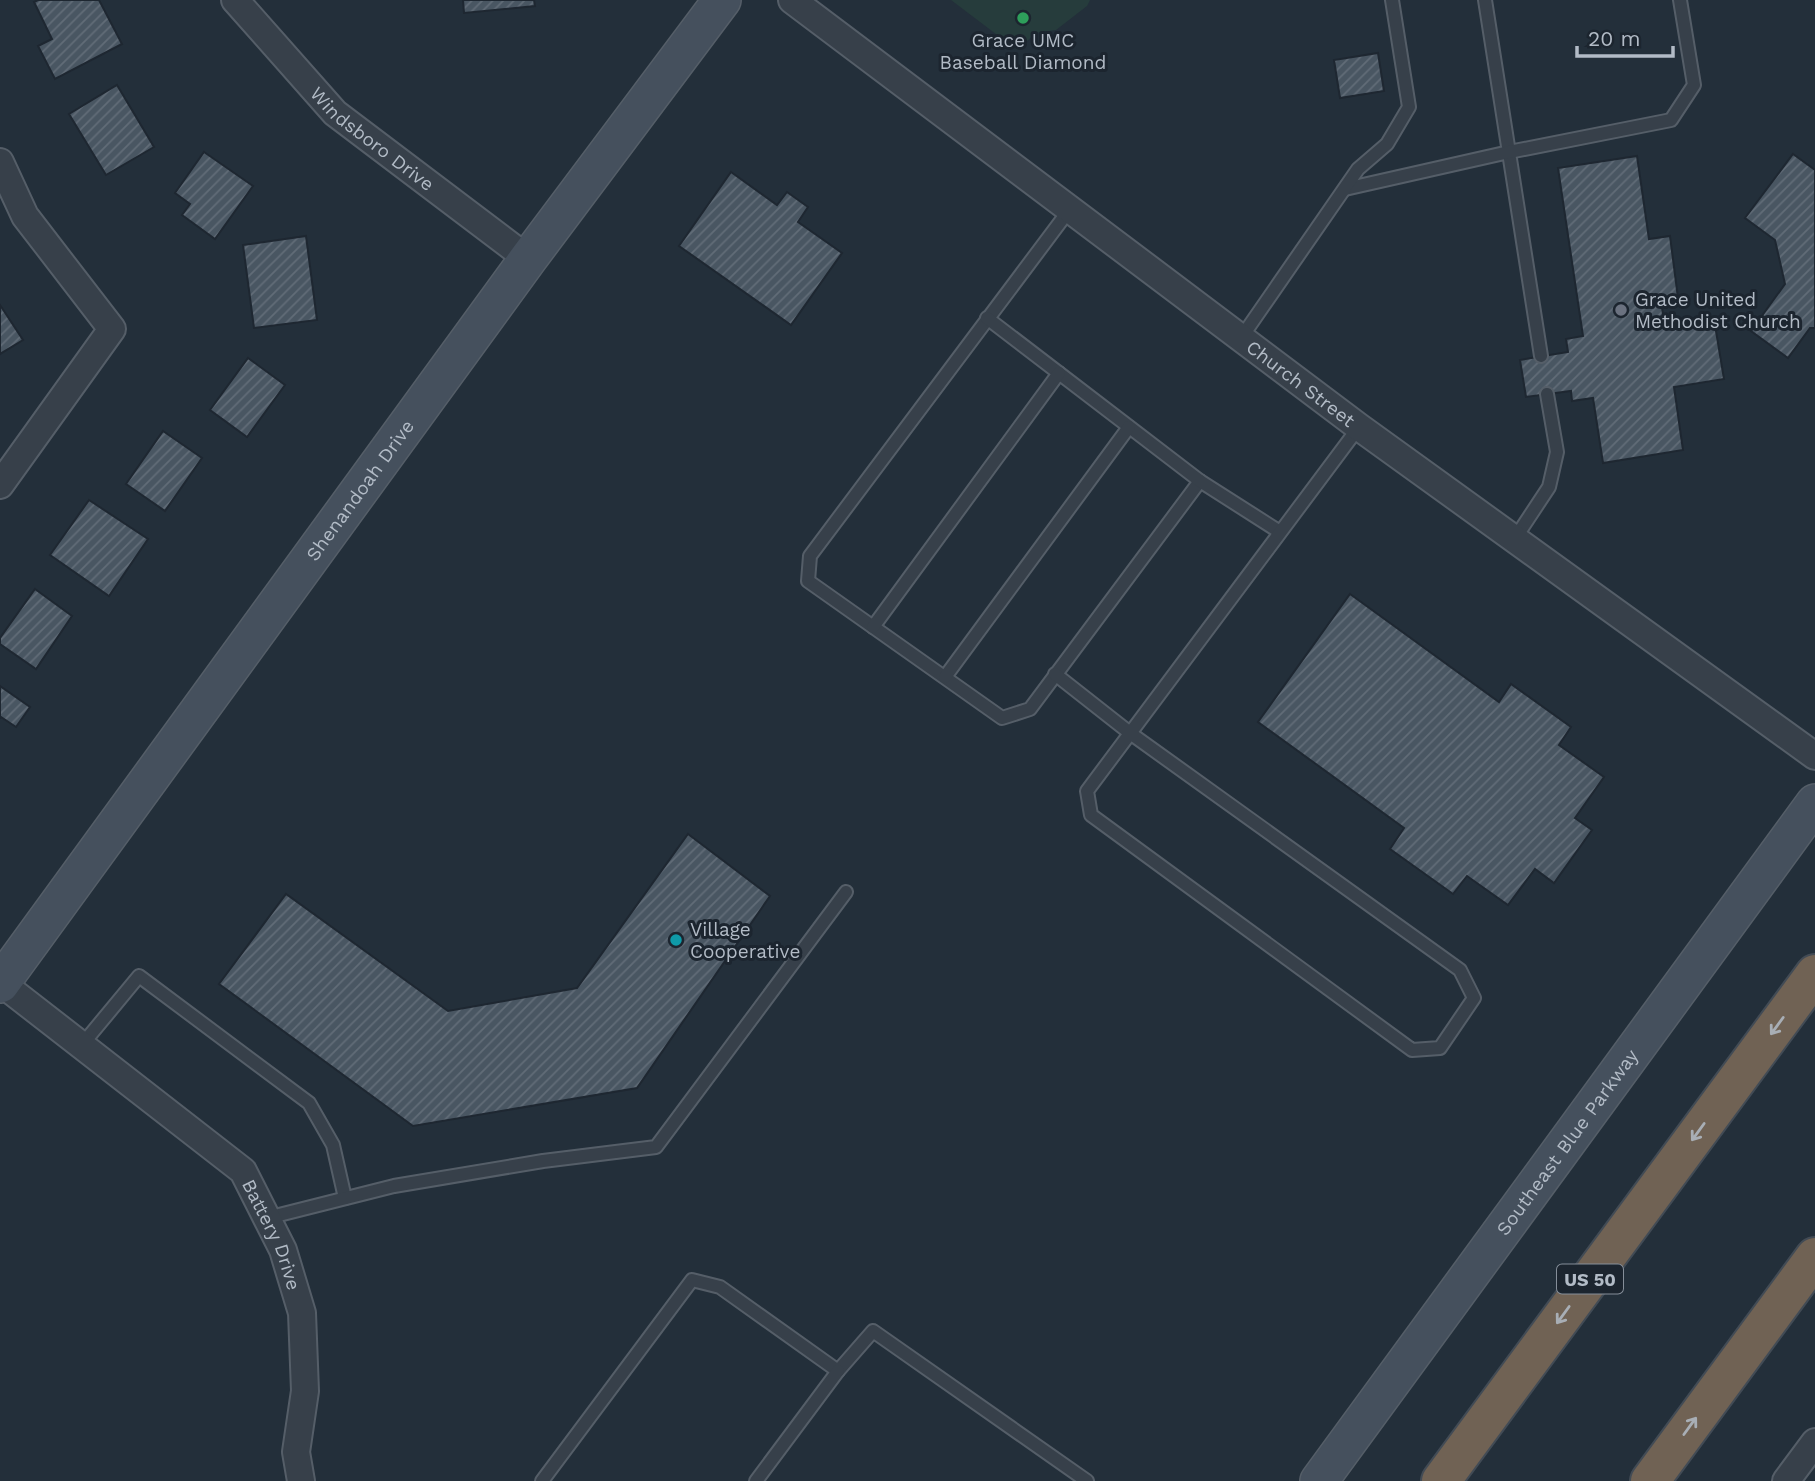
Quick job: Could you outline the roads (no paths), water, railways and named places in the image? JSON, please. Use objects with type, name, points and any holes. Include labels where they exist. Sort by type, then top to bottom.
[{"type":"highway","name":"US 50","points":[[1441,1481],[1815,974]]},
{"type":"highway","points":[[1650,1481],[1815,1257]]},
{"type":"street","name":"Windsboro Drive","points":[[235,0],[335,113],[528,259]]},
{"type":"street","name":"Shenandoah Drive","points":[[0,983],[528,259],[722,0]]},
{"type":"street","name":"Church Street","points":[[792,0],[1359,427],[1815,756]]},
{"type":"street","points":[[0,162],[25,216],[112,329],[0,485]]},
{"type":"street","name":"Southeast Blue Parkway","points":[[1320,1481],[1815,803]]},
{"type":"street","name":"Battery Drive","points":[[0,983],[243,1171],[283,1250],[302,1313],[305,1391],[296,1452],[301,1481]]},
{"type":"street","points":[[1786,1481],[1815,1442]]},
{"type":"lane","points":[[1241,338],[1358,169],[1387,144],[1409,107],[1392,0]]},
{"type":"lane","points":[[1485,0],[1541,356]]},
{"type":"lane","points":[[1345,189],[1509,152],[1671,120],[1693,85],[1680,0]]},
{"type":"lane","points":[[1070,209],[810,556],[808,581],[1002,718],[1030,709],[1200,481]]},
{"type":"lane","points":[[987,318],[1200,481],[1280,532]]},
{"type":"lane","points":[[873,627],[1059,373]]},
{"type":"lane","points":[[1514,541],[1549,487],[1558,452],[1547,394]]},
{"type":"lane","points":[[945,677],[1129,427]]},
{"type":"lane","points":[[1055,674],[1130,733],[1460,970],[1474,998],[1440,1048],[1412,1050],[1091,816],[1087,791],[1130,733],[1280,532],[1359,427]]},
{"type":"lane","points":[[267,1218],[407,1183],[543,1161],[656,1147],[846,892]]},
{"type":"lane","points":[[81,1046],[139,976],[309,1103],[333,1145],[345,1198]]},
{"type":"lane","points":[[542,1481],[692,1280],[720,1287],[838,1371]]},
{"type":"lane","points":[[756,1481],[838,1371],[873,1331],[1087,1481]]},
{"type":"place","name":"Grace UMC Baseball Diamond","points":[[1023,18]]},
{"type":"place","name":"Grace United Methodist Church","points":[[1621,310]]},
{"type":"place","name":"Village Cooperative","points":[[676,940]]}]
